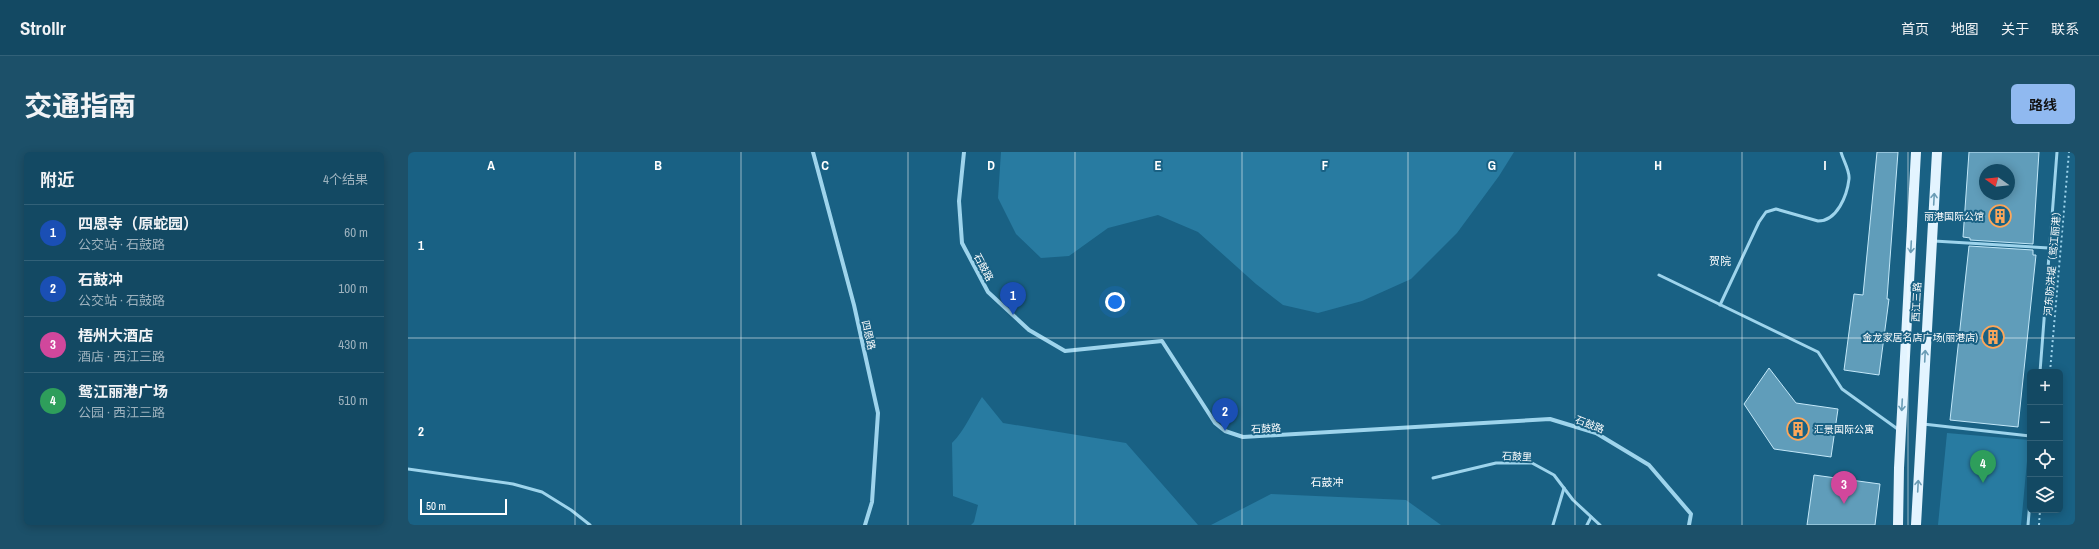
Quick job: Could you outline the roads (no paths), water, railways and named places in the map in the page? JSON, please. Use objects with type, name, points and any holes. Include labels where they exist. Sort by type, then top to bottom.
[{"type":"main road","name":"西江三路","points":[[1898,525],[1901,431],[1916,152]]},
{"type":"main road","name":"西江三路","points":[[1916,525],[1937,152]]},
{"type":"street","name":"四恩路","points":[[813,152],[854,305],[878,413],[872,502],[865,525]]},
{"type":"street","name":"石鼓路","points":[[964,152],[959,201],[962,242],[988,292],[1029,330],[1065,351],[1162,341],[1214,422],[1225,431],[1243,437],[1550,419],[1596,433],[1649,465],[1691,514],[1689,525]]},
{"type":"lane","points":[[1720,305],[1759,222],[1766,212],[1776,209],[1818,221],[1825,221],[1837,213],[1850,178],[1841,152]]},
{"type":"lane","points":[[2040,369],[2057,152]]},
{"type":"lane","points":[[1932,241],[2049,248]]},
{"type":"lane","points":[[1659,275],[1818,352],[1842,389],[1901,431]]},
{"type":"lane","points":[[1921,423],[2027,436]]},
{"type":"lane","name":"石鼓里","points":[[1433,478],[1496,463],[1532,463],[1554,474],[1564,488],[1600,525]]},
{"type":"lane","points":[[408,469],[513,484],[542,492],[571,510],[590,525]]},
{"type":"lane","points":[[1553,525],[1564,488]]},
{"type":"lane","points":[[2028,525],[2029,513]]},
{"type":"lane","points":[[1587,525],[1591,517]]},
{"type":"place","name":"丽港国际公馆","points":[[2000,216]]},
{"type":"place","name":"四恩寺（原蛇园）","points":[[1013,315]]},
{"type":"place","name":"金龙家居名店广场(丽港店)","points":[[1993,337]]},
{"type":"place","name":"汇景国际公寓","points":[[1798,429]]},
{"type":"place","name":"石鼓冲","points":[[1225,431]]},
{"type":"place","name":"鸳江丽港广场","points":[[1983,483]]},
{"type":"place","name":"梧州大酒店","points":[[1844,504]]},
{"type":"district","name":"贺院","points":[[1720,261]]},
{"type":"district","name":"石鼓冲","points":[[1327,482]]}]
